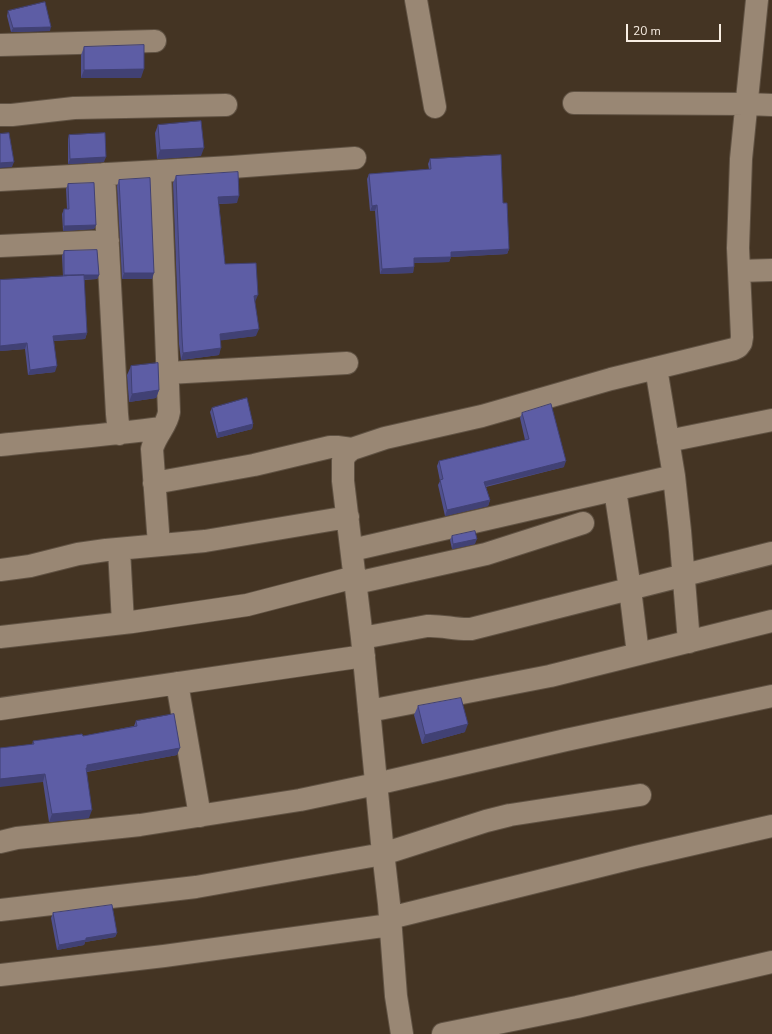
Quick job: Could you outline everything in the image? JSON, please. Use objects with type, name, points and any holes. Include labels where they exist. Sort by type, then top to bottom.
[{"type":"street","points":[[416,0],[435,107]]},
{"type":"street","points":[[402,1034],[396,996],[363,647],[342,466],[343,460],[346,454],[352,449],[385,438],[482,416],[611,379],[718,354],[738,347],[742,338],[738,248],[741,159],[757,0]]},
{"type":"street","points":[[0,45],[155,41]]},
{"type":"street","points":[[574,103],[747,104],[772,106]]},
{"type":"street","points":[[0,115],[74,108],[226,106]]},
{"type":"street","points":[[0,180],[355,158]]},
{"type":"street","points":[[159,545],[152,449],[154,441],[168,420],[169,412],[160,171]]},
{"type":"street","points":[[104,174],[117,414],[120,434]]},
{"type":"street","points":[[0,246],[108,241]]},
{"type":"street","points":[[739,270],[772,270]]},
{"type":"street","points":[[168,373],[347,363]]},
{"type":"street","points":[[656,368],[674,476],[689,642]]},
{"type":"street","points":[[668,441],[772,420]]},
{"type":"street","points":[[0,445],[60,438],[120,434],[162,428]]},
{"type":"street","points":[[154,483],[254,465],[330,447],[352,449]]},
{"type":"street","points":[[352,550],[674,476]]},
{"type":"street","points":[[615,490],[638,654]]},
{"type":"street","points":[[0,570],[30,566],[78,554],[205,541],[348,517]]},
{"type":"street","points":[[0,637],[123,623],[247,605],[356,580],[486,554],[583,524]]},
{"type":"street","points":[[119,549],[123,623]]},
{"type":"street","points":[[0,709],[177,683],[363,647],[427,626],[462,630],[772,553]]},
{"type":"street","points":[[369,711],[519,683],[772,621]]},
{"type":"street","points":[[177,683],[200,816]]},
{"type":"street","points":[[0,842],[17,838],[140,825],[300,800],[566,740],[772,696]]},
{"type":"street","points":[[0,910],[196,887],[383,854],[486,821],[510,815],[640,795]]},
{"type":"street","points":[[0,975],[164,956],[390,922],[644,855],[772,826]]},
{"type":"street","points":[[443,1034],[577,1007],[772,962]]},
{"type":"building","points":[[45,2],[51,27],[13,28],[8,11]]},
{"type":"building","points":[[144,45],[144,69],[84,70],[84,47]]},
{"type":"building","points":[[201,121],[204,148],[160,150],[158,125]]},
{"type":"building","points":[[9,133],[14,162],[0,163],[0,134]]},
{"type":"building","points":[[105,133],[106,157],[70,159],[69,135]]},
{"type":"building","points":[[501,155],[503,203],[507,203],[509,249],[451,252],[451,257],[414,258],[414,267],[382,269],[377,205],[372,206],[369,174],[431,169],[430,159]]},
{"type":"building","points":[[238,172],[239,196],[218,197],[225,264],[256,263],[258,295],[254,296],[259,329],[220,334],[221,348],[183,353],[176,176]]},
{"type":"building","points":[[150,178],[154,273],[124,273],[119,180]]},
{"type":"building","points":[[94,183],[96,225],[64,226],[64,209],[69,209],[68,184]]},
{"type":"building","points":[[97,250],[99,275],[64,275],[64,251]]},
{"type":"building","points":[[84,275],[87,333],[53,336],[57,366],[30,370],[27,343],[0,346],[0,280]]},
{"type":"building","points":[[158,363],[159,390],[132,394],[131,366]]},
{"type":"building","points":[[247,398],[253,424],[218,433],[212,408]]},
{"type":"building","points":[[551,404],[566,461],[484,482],[490,500],[447,510],[440,480],[443,479],[439,461],[529,439],[522,413]]},
{"type":"building","points":[[475,531],[477,539],[453,544],[452,536]]},
{"type":"building","points":[[461,698],[468,724],[425,735],[418,706]]},
{"type":"building","points":[[174,714],[180,748],[87,765],[86,768],[92,810],[52,814],[45,774],[0,779],[0,748],[34,744],[33,741],[82,734],[83,736],[137,726],[136,721]]},
{"type":"building","points":[[112,905],[117,933],[86,938],[86,940],[59,945],[53,913]]}]
